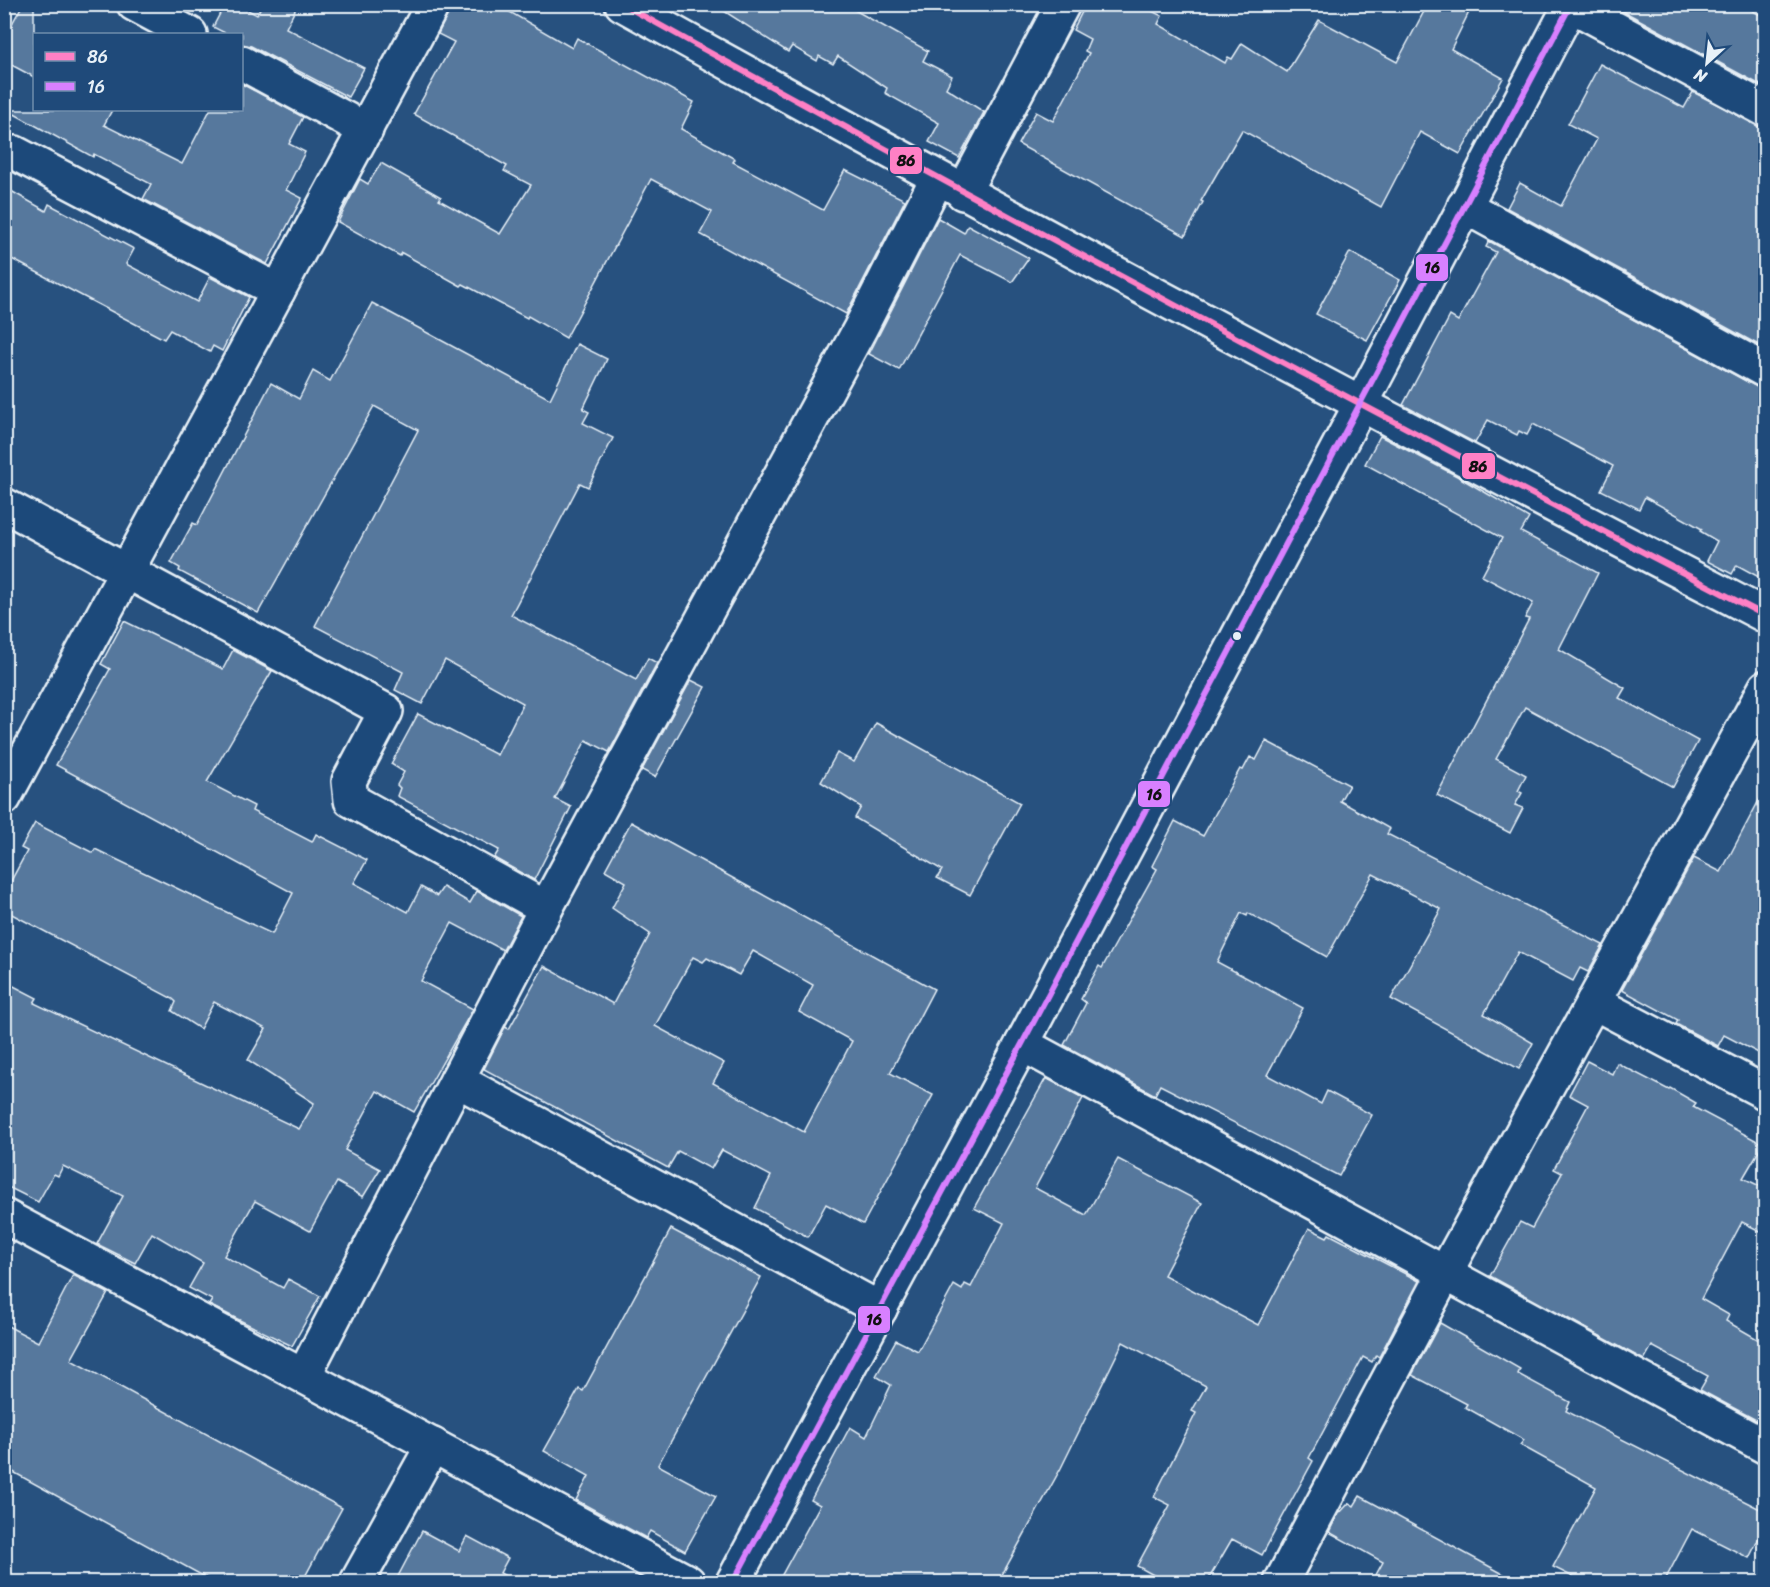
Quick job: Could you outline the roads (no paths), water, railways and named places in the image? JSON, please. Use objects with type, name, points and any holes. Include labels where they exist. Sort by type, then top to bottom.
[{"type":"street","points":[[135,4],[188,33]]},
{"type":"street","points":[[4,798],[124,571],[433,4]]},
{"type":"street","points":[[622,4],[950,186],[1360,406],[1766,616]]},
{"type":"street","points":[[304,1375],[546,908],[860,329],[1063,4]]},
{"type":"street","points":[[734,1582],[1022,1044],[1571,5],[1766,110]]},
{"type":"street","points":[[243,64],[366,130]]},
{"type":"street","points":[[15,153],[278,291]]},
{"type":"street","points":[[1464,206],[1766,371]]},
{"type":"street","points":[[4,505],[386,711],[349,781],[351,800],[546,908]]},
{"type":"street","points":[[1281,1582],[1445,1273],[1766,687]]},
{"type":"street","points":[[1593,1002],[1766,1093]]},
{"type":"street","points":[[1022,1044],[1766,1446]]},
{"type":"street","points":[[457,1080],[880,1309]]},
{"type":"street","points":[[4,1216],[688,1582]]},
{"type":"street","points":[[357,1582],[433,1445]]}]
